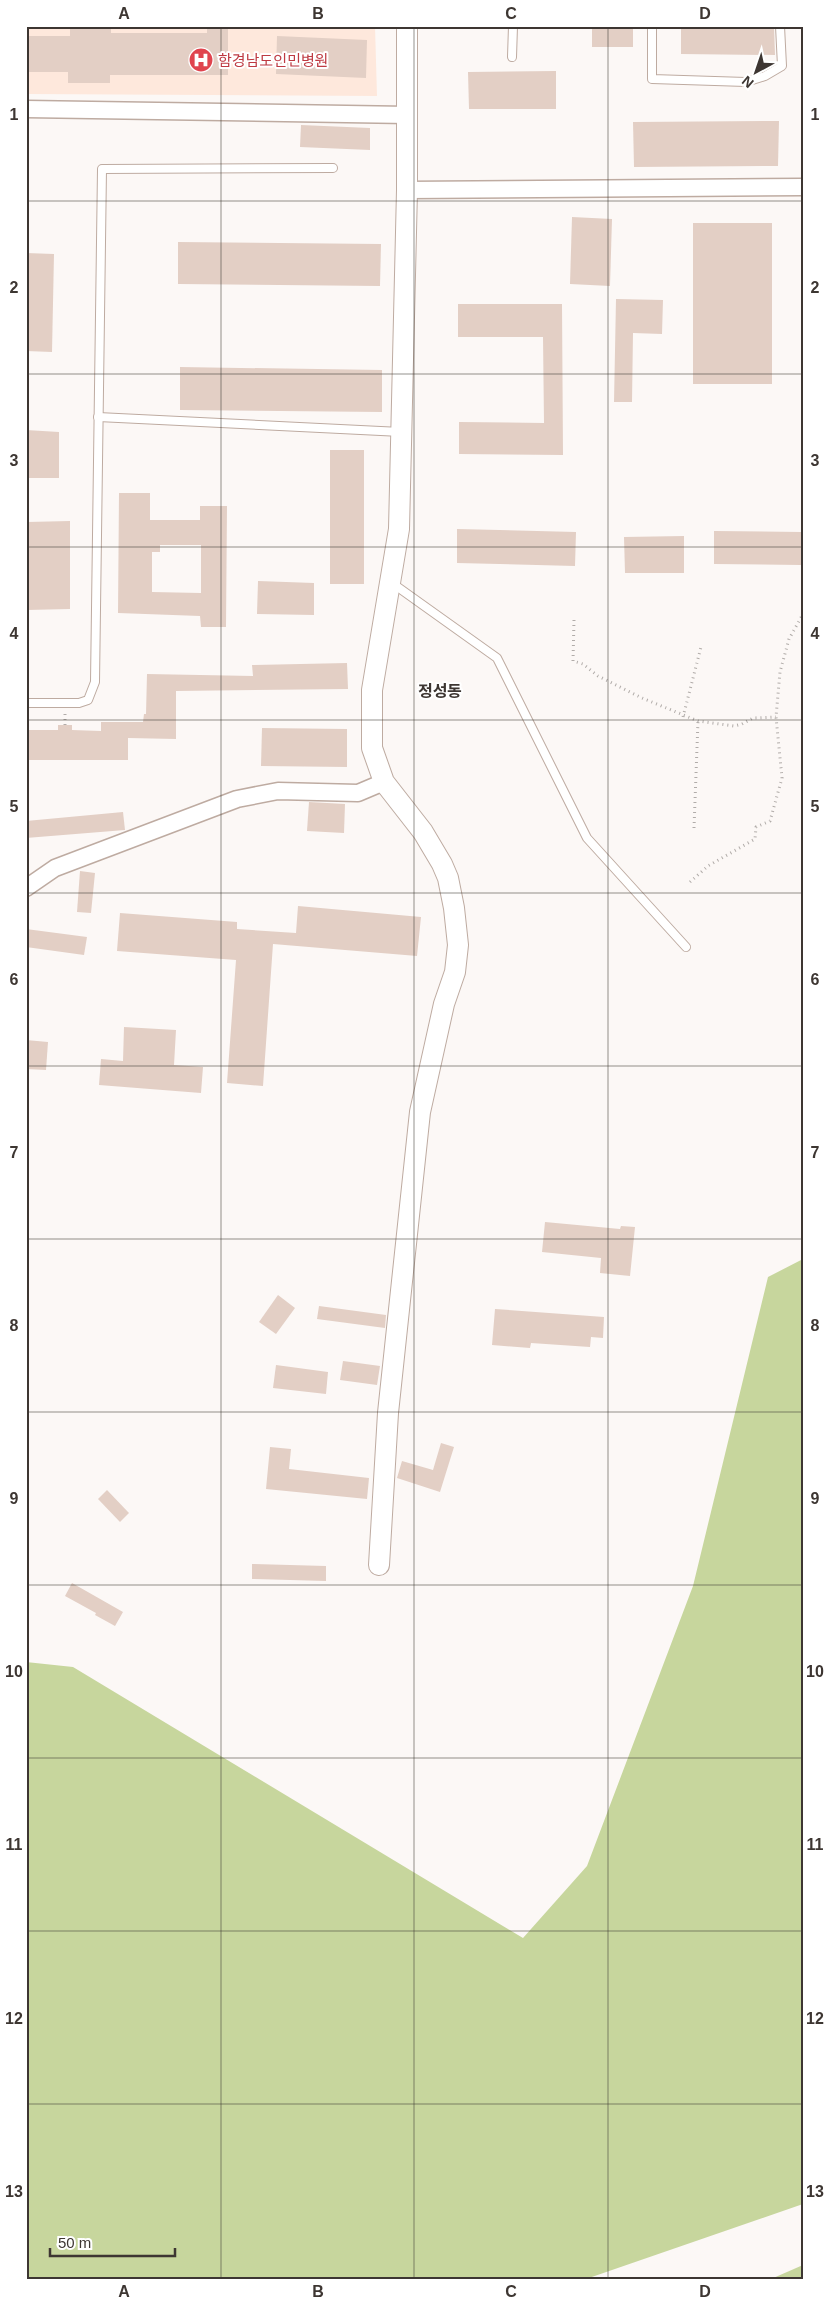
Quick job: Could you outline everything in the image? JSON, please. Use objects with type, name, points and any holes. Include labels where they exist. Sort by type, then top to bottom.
[{"type":"street","points":[[380,1565],[388,1413],[420,1112],[444,1004],[456,972],[458,945],[454,908],[448,878],[442,864],[427,838],[384,782],[372,748],[372,690],[383,617],[392,583],[399,529],[407,190],[406,26]]},
{"type":"street","points":[[26,109],[408,115]]},
{"type":"street","points":[[407,190],[803,187]]},
{"type":"street","points":[[26,888],[55,868],[236,799],[278,791],[358,793],[384,782]]},
{"type":"lane","points":[[512,57],[513,26]]},
{"type":"lane","points":[[652,26],[652,79],[746,82],[765,76],[782,66],[780,26]]},
{"type":"lane","points":[[26,702],[79,703],[88,700],[95,682],[102,169],[332,168]]},
{"type":"lane","points":[[98,417],[401,432]]},
{"type":"lane","points":[[392,583],[497,658],[587,838],[686,947]]},
{"type":"path","points":[[690,882],[708,866],[755,839],[756,827],[770,821],[782,778],[776,716],[780,672],[789,639],[803,614]]},
{"type":"path","points":[[574,620],[573,661],[584,664],[598,676],[683,717],[734,726],[753,718],[776,716]]},
{"type":"path","points":[[683,717],[701,647]]},
{"type":"path","points":[[694,828],[698,721]]},
{"type":"shaded area","name":"함경남도인민병원","points":[[26,26],[375,26],[377,96],[26,94]]},
{"type":"green space","points":[[803,1259],[803,2204],[586,2279],[26,2279],[26,1662],[73,1667],[523,1938],[587,1866],[693,1586],[768,1277]]},
{"type":"green space","points":[[803,2265],[803,2279],[771,2279]]},
{"type":"building","points":[[70,26],[111,26],[111,33],[207,33],[207,26],[228,26],[228,75],[110,75],[110,83],[68,83],[68,72],[26,72],[26,36],[70,36]]},
{"type":"building","points":[[592,26],[633,26],[633,47],[592,47]]},
{"type":"building","points":[[681,26],[774,26],[775,55],[681,54]]},
{"type":"building","points":[[277,36],[367,40],[366,78],[276,74]]},
{"type":"building","points":[[556,71],[556,109],[469,109],[468,72]]},
{"type":"building","points":[[779,121],[778,166],[634,167],[633,122]]},
{"type":"building","points":[[301,125],[370,128],[370,150],[300,147]]},
{"type":"building","points":[[572,217],[612,219],[610,286],[570,284]]},
{"type":"building","points":[[693,223],[772,223],[772,384],[693,384]]},
{"type":"building","points":[[178,242],[381,244],[380,286],[178,284]]},
{"type":"building","points":[[26,253],[54,254],[52,352],[26,351]]},
{"type":"building","points":[[616,299],[663,300],[662,334],[633,333],[632,402],[614,402]]},
{"type":"building","points":[[458,304],[562,304],[563,455],[459,454],[459,422],[544,423],[543,337],[458,337]]},
{"type":"building","points":[[180,367],[382,370],[382,412],[180,410]]},
{"type":"building","points":[[26,430],[59,432],[59,478],[26,478]]},
{"type":"building","points":[[330,450],[364,450],[364,584],[330,584]]},
{"type":"building","points":[[119,493],[150,493],[150,520],[200,520],[200,506],[227,506],[226,627],[201,627],[200,616],[118,613]],"holes":[[[160,545],[201,545],[201,593],[152,592],[152,552],[160,552]]]},
{"type":"building","points":[[70,521],[70,609],[27,610],[27,522]]},
{"type":"building","points":[[457,529],[576,532],[575,566],[457,563]]},
{"type":"building","points":[[714,531],[801,532],[801,565],[714,564]]},
{"type":"building","points":[[684,536],[684,573],[625,573],[624,537]]},
{"type":"building","points":[[258,581],[314,583],[314,615],[257,614]]},
{"type":"building","points":[[347,663],[348,689],[176,691],[176,739],[128,738],[128,760],[26,760],[26,730],[58,730],[58,725],[72,725],[72,730],[101,731],[101,722],[143,722],[144,714],[146,714],[147,674],[253,676],[252,665]]},
{"type":"building","points":[[262,728],[347,729],[347,767],[261,766]]},
{"type":"building","points":[[309,802],[345,804],[344,833],[307,831]]},
{"type":"building","points":[[123,812],[125,830],[26,838],[26,821]]},
{"type":"building","points":[[80,871],[95,873],[91,913],[77,912]]},
{"type":"building","points":[[298,906],[421,917],[417,956],[273,944],[263,1086],[227,1083],[236,960],[117,951],[120,913],[237,922],[237,929],[296,933]]},
{"type":"building","points":[[26,929],[87,937],[84,955],[26,947]]},
{"type":"building","points":[[124,1027],[176,1030],[174,1065],[203,1067],[201,1093],[99,1085],[101,1059],[123,1061]]},
{"type":"building","points":[[26,1040],[48,1042],[46,1070],[26,1069]]},
{"type":"building","points":[[545,1222],[620,1229],[621,1226],[635,1227],[630,1276],[600,1273],[601,1258],[542,1252]]},
{"type":"building","points":[[278,1295],[295,1308],[276,1334],[259,1322]]},
{"type":"building","points":[[319,1306],[386,1315],[385,1328],[317,1319]]},
{"type":"building","points":[[495,1309],[604,1317],[603,1338],[591,1337],[590,1347],[531,1343],[530,1348],[492,1345]]},
{"type":"building","points":[[343,1361],[380,1366],[377,1385],[340,1380]]},
{"type":"building","points":[[276,1365],[328,1372],[326,1394],[273,1388]]},
{"type":"building","points":[[441,1443],[454,1447],[440,1492],[397,1478],[402,1461],[433,1470]]},
{"type":"building","points":[[270,1447],[291,1449],[289,1469],[369,1478],[367,1499],[266,1489]]},
{"type":"building","points":[[107,1490],[129,1513],[120,1522],[98,1499]]},
{"type":"building","points":[[252,1564],[326,1566],[326,1581],[252,1579]]},
{"type":"building","points":[[72,1583],[123,1612],[115,1626],[65,1596]]},
{"type":"place","name":"함경남도인민병원","points":[[201,60]]},
{"type":"district","name":"정성동","points":[[440,691]]}]
